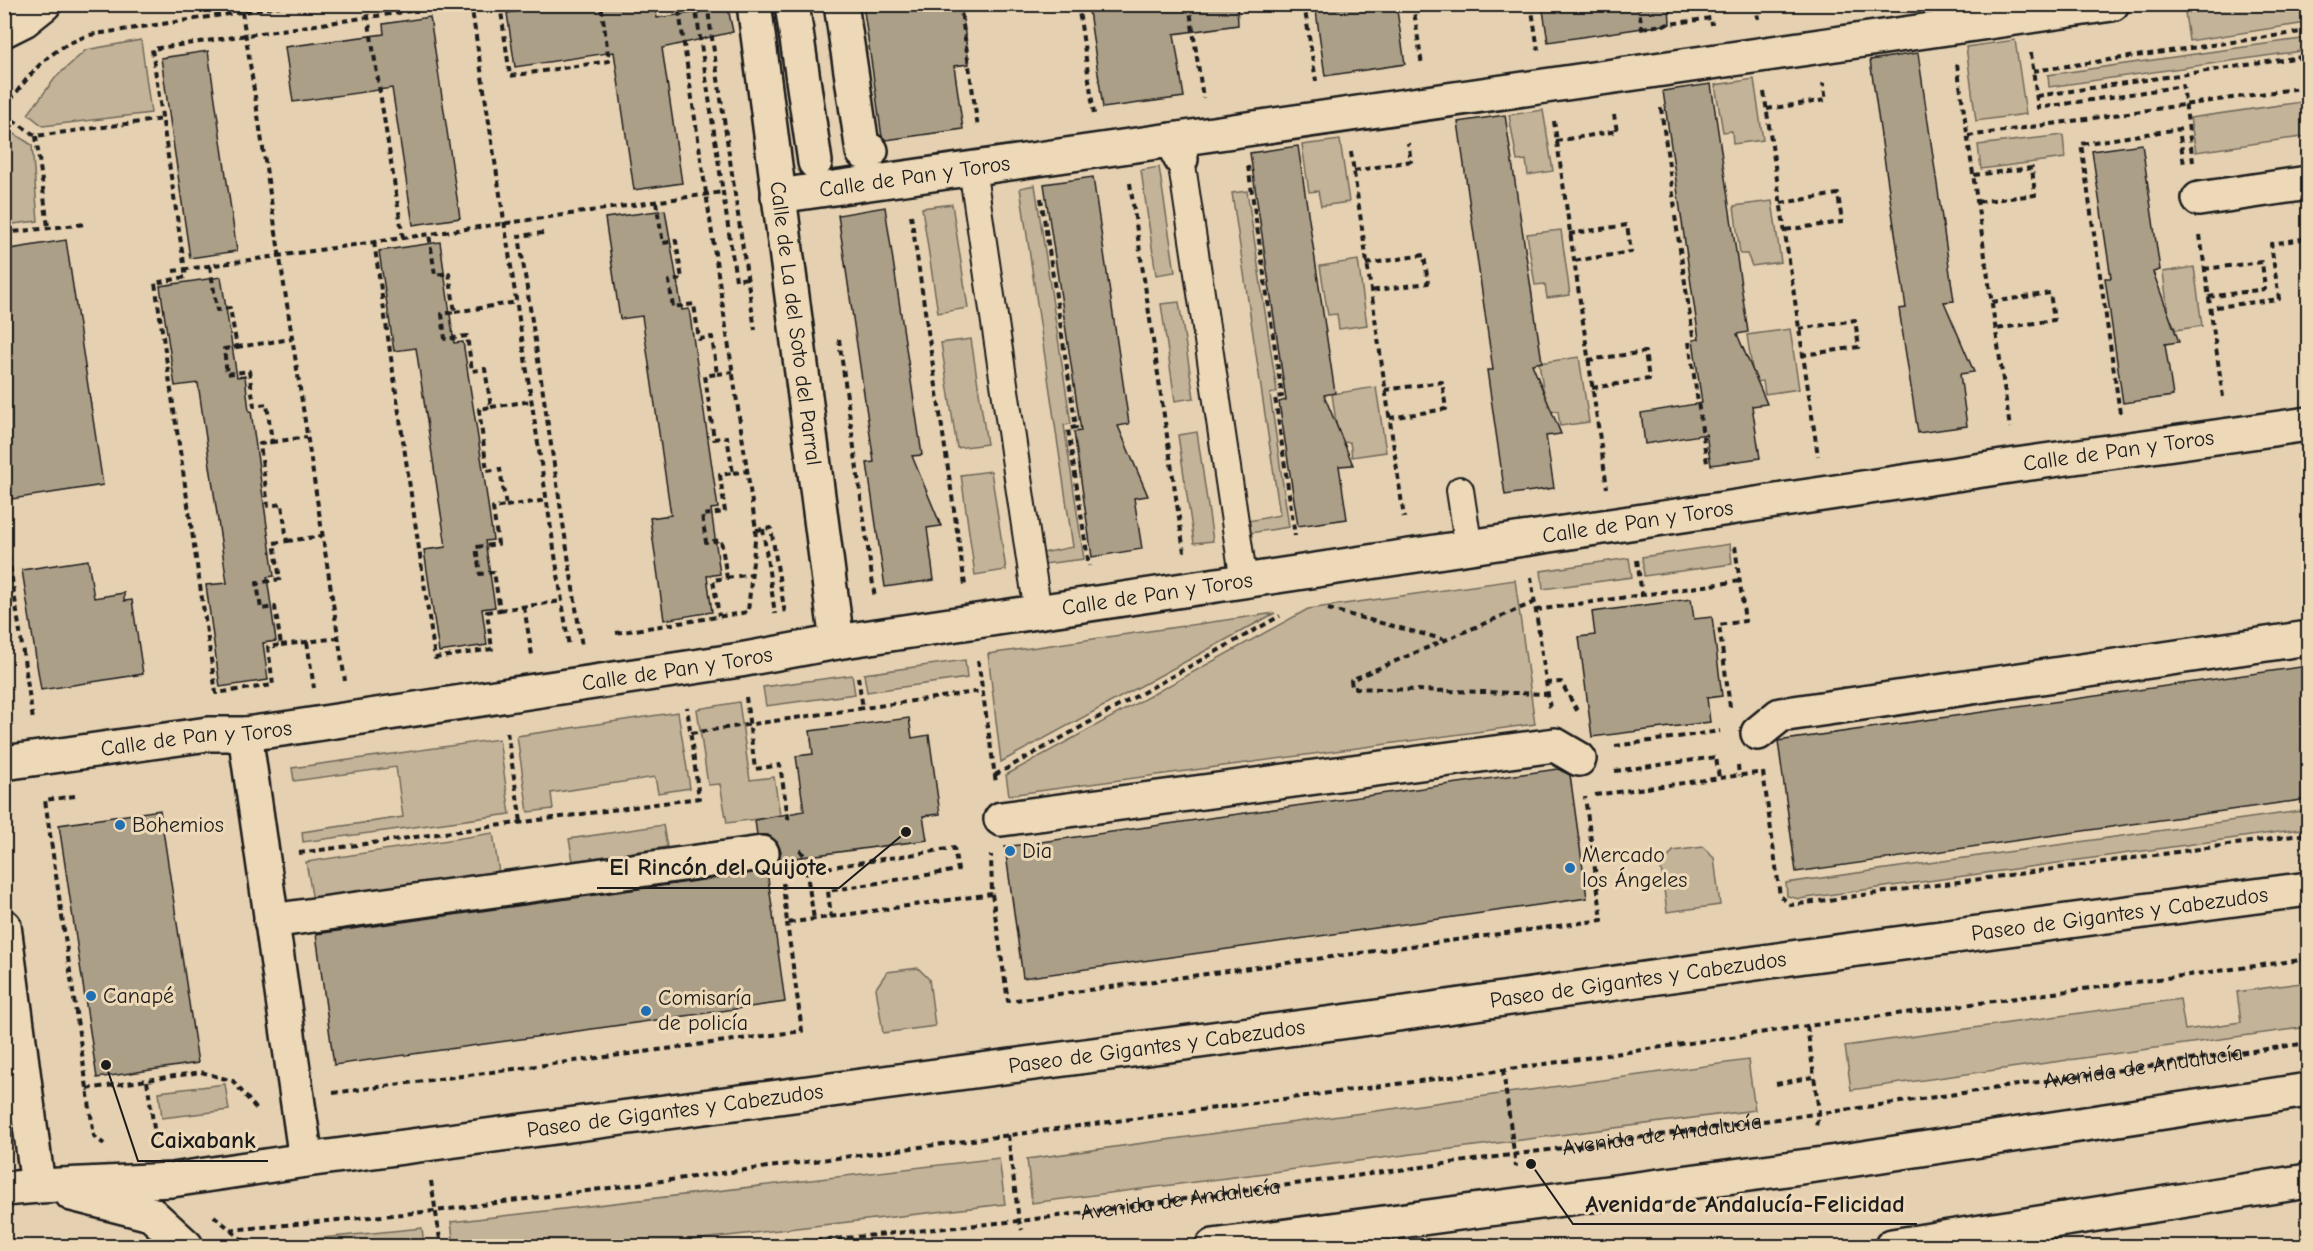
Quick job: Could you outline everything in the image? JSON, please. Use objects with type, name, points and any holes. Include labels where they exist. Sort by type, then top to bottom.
[{"type":"street","points":[[4,30],[24,20],[44,4]]},
{"type":"street","name":"Calle de La del Soto del Parral","points":[[754,4],[837,642]]},
{"type":"street","points":[[792,4],[815,160],[867,152],[841,4]]},
{"type":"street","name":"Calle de Pan y Toros","points":[[778,196],[905,178],[976,153],[1035,159],[1112,148],[1176,149],[1242,130],[2112,4]]},
{"type":"street","points":[[2192,187],[2308,183]]},
{"type":"street","name":"Calle de Pan y Toros","points":[[4,763],[208,734],[245,734],[682,668],[837,642],[1410,558],[2016,465],[2308,424]]},
{"type":"street","points":[[1745,725],[1780,715],[2308,638]]},
{"type":"street","points":[[245,734],[306,1160]]},
{"type":"street","points":[[1001,819],[1555,745],[1593,766]]},
{"type":"street","points":[[271,921],[762,853]]},
{"type":"street","name":"Paseo de Gigantes y Cabezudos","points":[[15,1189],[172,1180],[2308,889]]},
{"type":"street","points":[[4,926],[15,1189],[151,1214],[186,1246]]},
{"type":"street","name":"Avenida de Andalucía","points":[[1214,1246],[1835,1162],[2308,1090]]},
{"type":"street","points":[[1892,1246],[2308,1181]]},
{"type":"lane","points":[[1176,149],[1244,582]]},
{"type":"lane","points":[[976,153],[1038,613]]},
{"type":"lane","points":[[1460,490],[1469,549]]},
{"type":"path","points":[[4,109],[30,74],[64,44],[98,33],[295,4]]},
{"type":"path","points":[[366,4],[403,238]]},
{"type":"path","points":[[338,638],[268,647],[273,685],[216,693],[155,282],[186,277],[186,269],[152,49],[458,4]]},
{"type":"path","points":[[471,4],[569,650]]},
{"type":"path","points":[[500,4],[510,76],[609,61],[601,4]]},
{"type":"path","points":[[616,633],[748,612],[752,574],[756,530],[678,4]]},
{"type":"path","points":[[695,4],[736,280],[747,278]]},
{"type":"path","points":[[707,4],[756,336]]},
{"type":"path","points":[[960,4],[976,153]]},
{"type":"path","points":[[1078,4],[1112,148],[1185,556]]},
{"type":"path","points":[[1189,4],[1203,104]]},
{"type":"path","points":[[1304,4],[1317,87]]},
{"type":"path","points":[[1413,4],[1422,72]]},
{"type":"path","points":[[1531,4],[1538,54]]},
{"type":"path","points":[[1756,4],[1758,20]]},
{"type":"path","points":[[242,12],[345,684],[355,682]]},
{"type":"path","points":[[2027,17],[2038,108],[2183,86],[2190,135]]},
{"type":"path","points":[[2033,71],[2308,31]]},
{"type":"path","points":[[2037,96],[2308,56]]},
{"type":"path","points":[[1958,69],[2016,465]]},
{"type":"path","points":[[1763,83],[1823,495]]},
{"type":"path","points":[[1968,136],[2308,87]]},
{"type":"path","points":[[1660,107],[1675,209]]},
{"type":"path","points":[[1553,113],[1612,527]]},
{"type":"path","points":[[1556,141],[1617,131],[1614,113]]},
{"type":"path","points":[[4,114],[36,136],[163,118]]},
{"type":"path","points":[[2121,416],[2081,144],[2179,129],[2192,187]]},
{"type":"path","points":[[1242,130],[1282,396],[1275,397],[1296,539]]},
{"type":"path","points":[[1353,171],[1411,162],[1407,134]]},
{"type":"path","points":[[36,136],[48,227]]},
{"type":"path","points":[[1350,144],[1410,558]]},
{"type":"path","points":[[1035,159],[1076,427],[1068,429],[1089,570]]},
{"type":"path","points":[[1974,175],[2032,168],[2035,195],[1977,202]]},
{"type":"path","points":[[905,178],[971,622]]},
{"type":"path","points":[[173,271],[723,192]]},
{"type":"path","points":[[1781,202],[1838,194],[1842,222],[1784,230]]},
{"type":"path","points":[[656,202],[663,243],[676,241],[682,279],[669,281],[673,307],[694,304],[699,339],[712,337],[717,374]]},
{"type":"path","points":[[1675,216],[1693,336]]},
{"type":"path","points":[[4,233],[86,224]]},
{"type":"path","points":[[1569,234],[1627,225],[1630,243],[1631,252],[1573,261]]},
{"type":"path","points":[[543,233],[519,236],[582,648]]},
{"type":"path","points":[[429,234],[435,275],[449,273],[455,312]]},
{"type":"path","points":[[2216,307],[2279,299],[2271,244],[2307,238],[2308,254]]},
{"type":"path","points":[[374,242],[435,658],[492,650],[487,612],[562,601]]},
{"type":"path","points":[[1366,264],[1424,255],[1427,273],[1428,283],[1370,291]]},
{"type":"path","points":[[2208,297],[2265,289],[2262,262],[2204,269],[2208,297],[2228,436]]},
{"type":"path","points":[[210,266],[217,310],[230,308],[237,347]]},
{"type":"path","points":[[1992,302],[2050,293],[2054,320],[1996,329]]},
{"type":"path","points":[[491,407],[485,369],[472,371],[467,336],[446,339],[442,314],[517,302]]},
{"type":"path","points":[[1799,329],[1855,320],[1857,329],[1859,347],[1803,356]]},
{"type":"path","points":[[838,332],[875,603]]},
{"type":"path","points":[[272,442],[267,404],[254,406],[249,371],[227,374],[224,349],[292,339]]},
{"type":"path","points":[[1689,342],[1707,463]]},
{"type":"path","points":[[1588,360],[1645,352],[1648,370],[1649,379],[1592,388]]},
{"type":"path","points":[[733,372],[705,376],[714,439],[727,437],[733,474]]},
{"type":"path","points":[[1385,390],[1442,382],[1446,409],[1390,418]]},
{"type":"path","points":[[506,506],[500,469],[487,471],[479,408],[532,401]]},
{"type":"path","points":[[287,541],[282,504],[268,506],[260,444],[307,437]]},
{"type":"path","points":[[727,578],[721,540],[706,542],[702,515],[725,512],[720,476],[747,471]]},
{"type":"path","points":[[500,610],[494,572],[480,574],[476,547],[498,544],[493,508],[547,500]]},
{"type":"path","points":[[4,525],[35,730]]},
{"type":"path","points":[[756,530],[771,528],[785,618],[792,617]]},
{"type":"path","points":[[763,529],[775,613]]},
{"type":"path","points":[[281,645],[275,607],[261,609],[257,583],[280,579],[274,543],[322,536]]},
{"type":"path","points":[[1734,543],[1745,621],[1719,625],[1745,725],[1763,772],[1780,896],[1791,905],[2308,834]]},
{"type":"path","points":[[1637,560],[1642,596]]},
{"type":"path","points":[[719,616],[713,580],[752,574]]},
{"type":"path","points":[[1536,610],[1740,581]]},
{"type":"path","points":[[1533,588],[1549,702]]},
{"type":"path","points":[[1534,602],[1351,680],[1352,688],[1548,694]]},
{"type":"path","points":[[524,607],[532,656],[541,654]]},
{"type":"path","points":[[1326,608],[1446,640]]},
{"type":"path","points":[[995,775],[1283,614]]},
{"type":"path","points":[[308,642],[314,688]]},
{"type":"path","points":[[560,652],[594,646]]},
{"type":"path","points":[[978,659],[996,783]]},
{"type":"path","points":[[262,858],[699,798],[682,668]]},
{"type":"path","points":[[859,680],[863,708]]},
{"type":"path","points":[[1546,683],[1561,682],[1583,720]]},
{"type":"path","points":[[305,690],[324,687]]},
{"type":"path","points":[[691,733],[982,691]]},
{"type":"path","points":[[746,702],[755,769],[780,765],[790,835]]},
{"type":"path","points":[[507,731],[521,822]]},
{"type":"path","points":[[1614,746],[1722,731]]},
{"type":"path","points":[[1001,819],[990,859],[992,894],[1008,1001],[1602,920],[1585,796],[1593,766],[1716,757],[1719,778]]},
{"type":"path","points":[[1585,796],[1763,772]]},
{"type":"path","points":[[75,796],[45,800],[94,1136],[107,1146]]},
{"type":"path","points":[[795,842],[804,855],[814,919]]},
{"type":"path","points":[[807,871],[954,848],[958,870],[828,891],[831,917]]},
{"type":"path","points":[[327,1094],[802,1031],[782,881],[762,853]]},
{"type":"path","points":[[787,923],[992,894]]},
{"type":"path","points":[[231,1230],[435,1211],[1503,1070],[1807,1026],[2308,959]]},
{"type":"path","points":[[1807,1026],[1819,1112],[1816,1126]]},
{"type":"path","name":"Avenida de Andalucía","points":[[763,1246],[1019,1221],[1514,1155],[2308,1043]]},
{"type":"path","points":[[1503,1070],[1516,1167]]},
{"type":"path","points":[[87,1089],[201,1072],[233,1081],[264,1118]]},
{"type":"path","points":[[1776,1084],[1813,1077]]},
{"type":"path","points":[[147,1080],[156,1145]]},
{"type":"path","points":[[1008,1135],[1022,1230]]},
{"type":"path","points":[[426,1145],[441,1246]]},
{"type":"path","points":[[213,1216],[251,1246]]},
{"type":"shaded area","points":[[2184,5],[2304,5],[2306,23],[2189,41]]},
{"type":"shaded area","points":[[2308,38],[2308,50],[2049,87],[2048,75]]},
{"type":"shaded area","points":[[141,40],[151,113],[43,126],[28,114],[56,77],[86,50]]},
{"type":"shaded area","points":[[2015,40],[2026,114],[1976,121],[1966,47]]},
{"type":"shaded area","points":[[1754,79],[1763,140],[1733,144],[1732,131],[1723,132],[1715,85]]},
{"type":"shaded area","points":[[2308,101],[2308,136],[2196,152],[2190,118]]},
{"type":"shaded area","points":[[1543,110],[1553,171],[1528,175],[1526,160],[1517,161],[1509,115]]},
{"type":"shaded area","points":[[10,131],[32,145],[38,221],[5,225],[5,141]]},
{"type":"shaded area","points":[[2063,135],[2065,158],[1981,169],[1978,145]]},
{"type":"shaded area","points":[[1340,140],[1349,202],[1321,206],[1318,191],[1309,192],[1302,145]]},
{"type":"shaded area","points":[[1159,167],[1175,272],[1156,275],[1141,170]]},
{"type":"shaded area","points":[[1035,185],[1071,424],[1064,425],[1084,559],[1044,564],[1042,553],[1073,547],[1020,188]]},
{"type":"shaded area","points":[[1247,191],[1277,392],[1270,394],[1289,527],[1250,533],[1248,521],[1280,515],[1232,193]]},
{"type":"shaded area","points":[[1772,201],[1781,262],[1752,266],[1747,254],[1740,254],[1734,206]]},
{"type":"shaded area","points":[[952,204],[968,308],[938,313],[922,208]]},
{"type":"shaded area","points":[[1561,230],[1570,295],[1547,298],[1545,284],[1535,285],[1527,234]]},
{"type":"shaded area","points":[[1358,260],[1367,325],[1339,329],[1337,314],[1328,315],[1320,266]]},
{"type":"shaded area","points":[[2194,267],[2202,326],[2176,330],[2172,321],[2169,321],[2163,272]]},
{"type":"shaded area","points":[[1179,302],[1194,398],[1175,401],[1161,304]]},
{"type":"shaded area","points":[[1790,329],[1799,389],[1765,394],[1763,381],[1754,382],[1747,335]]},
{"type":"shaded area","points":[[971,339],[987,444],[957,448],[941,343]]},
{"type":"shaded area","points":[[1579,357],[1589,422],[1560,426],[1558,411],[1547,412],[1539,363]]},
{"type":"shaded area","points":[[1376,387],[1386,452],[1352,457],[1350,442],[1339,443],[1332,394]]},
{"type":"shaded area","points":[[1197,432],[1213,541],[1194,543],[1178,435]]},
{"type":"shaded area","points":[[991,471],[1006,570],[975,575],[961,475]]},
{"type":"shaded area","points":[[1730,544],[1732,564],[1644,576],[1642,557]]},
{"type":"shaded area","points":[[1629,558],[1632,577],[1543,589],[1541,571]]},
{"type":"shaded area","points":[[1515,580],[1535,724],[1009,795],[1006,775],[1308,609]]},
{"type":"shaded area","points":[[1275,613],[1001,762],[988,654]]},
{"type":"shaded area","points":[[965,660],[967,678],[867,692],[864,674]]},
{"type":"shaded area","points":[[852,675],[855,694],[766,706],[763,687]]},
{"type":"shaded area","points":[[739,702],[750,780],[774,777],[780,815],[768,817],[770,832],[767,832],[764,818],[727,823],[720,784],[708,785],[697,709]]},
{"type":"shaded area","points":[[678,712],[690,788],[658,793],[655,777],[551,793],[553,809],[528,812],[517,736]]},
{"type":"shaded area","points":[[499,739],[510,814],[303,842],[302,832],[403,817],[396,767],[294,781],[292,768]]},
{"type":"shaded area","points":[[2308,810],[2308,828],[1799,899],[1787,896],[1786,883]]},
{"type":"shaded area","points":[[663,825],[667,847],[573,861],[569,839]]},
{"type":"shaded area","points":[[493,833],[499,873],[313,901],[306,862]]},
{"type":"shaded area","points":[[1703,847],[1714,858],[1720,905],[1667,912],[1661,867],[1673,851]]},
{"type":"shaded area","points":[[918,968],[929,979],[935,1026],[883,1033],[876,988],[887,972]]},
{"type":"shaded area","points":[[2308,982],[2308,1027],[1851,1090],[1845,1046],[2180,999],[2185,1030],[2241,1022],[2237,992]]},
{"type":"shaded area","points":[[1748,1060],[1755,1110],[1032,1203],[1027,1159]]},
{"type":"shaded area","points":[[225,1084],[229,1110],[162,1118],[159,1092]]},
{"type":"shaded area","points":[[999,1158],[1005,1204],[641,1246],[454,1246],[451,1222]]},
{"type":"shaded area","points":[[422,1228],[424,1246],[302,1246],[302,1240]]},
{"type":"building","points":[[563,4],[655,4],[657,18],[728,8],[733,32],[662,48],[682,183],[634,190],[614,52],[515,67],[507,13]]},
{"type":"building","points":[[863,4],[961,4],[969,64],[954,66],[963,129],[886,140],[882,137]]},
{"type":"building","points":[[1088,4],[1237,4],[1238,25],[1174,34],[1184,97],[1103,108]]},
{"type":"building","points":[[1315,4],[1396,4],[1405,64],[1325,76]]},
{"type":"building","points":[[1542,4],[1669,4],[1670,24],[1548,42]]},
{"type":"building","points":[[430,17],[460,218],[413,225],[392,88],[293,102],[285,47],[384,34],[383,24]]},
{"type":"building","points":[[208,51],[237,251],[190,258],[161,58]]},
{"type":"building","points":[[1918,53],[1954,301],[1944,302],[1974,372],[1960,374],[1967,426],[1918,433],[1899,309],[1906,308],[1870,60]]},
{"type":"building","points":[[1711,84],[1748,332],[1737,334],[1767,404],[1752,406],[1760,458],[1711,465],[1706,434],[1645,444],[1641,413],[1702,403],[1693,340],[1699,339],[1663,91]]},
{"type":"building","points":[[1505,115],[1542,362],[1532,364],[1561,434],[1546,436],[1554,488],[1505,495],[1487,370],[1493,370],[1458,122]]},
{"type":"building","points":[[2142,144],[2160,270],[2153,272],[2179,342],[2165,344],[2173,396],[2123,403],[2105,278],[2111,278],[2092,151]]},
{"type":"building","points":[[1298,146],[1335,393],[1324,395],[1353,465],[1339,466],[1347,519],[1298,526],[1279,402],[1286,400],[1250,153]]},
{"type":"building","points":[[1093,177],[1129,424],[1118,426],[1148,496],[1134,498],[1142,549],[1092,557],[1074,432],[1081,431],[1044,184]]},
{"type":"building","points":[[885,207],[922,455],[912,456],[941,526],[927,528],[934,580],[885,587],[867,463],[874,462],[838,215]]},
{"type":"building","points":[[665,210],[682,310],[689,309],[718,508],[711,509],[720,574],[707,576],[712,612],[664,620],[650,518],[671,515],[642,316],[620,319],[605,218]]},
{"type":"building","points":[[66,240],[103,485],[12,499],[4,448],[4,250]]},
{"type":"building","points":[[440,242],[454,343],[463,342],[484,476],[493,540],[485,541],[495,607],[482,609],[487,645],[439,652],[424,550],[446,547],[416,348],[394,351],[379,251]]},
{"type":"building","points":[[221,277],[237,377],[245,376],[249,411],[251,411],[274,576],[267,577],[276,641],[263,643],[268,680],[220,687],[206,585],[227,583],[198,383],[175,386],[160,286]]},
{"type":"building","points":[[88,560],[94,598],[124,593],[124,601],[132,600],[143,674],[41,690],[22,570]]},
{"type":"building","points":[[1691,599],[1694,619],[1712,617],[1722,696],[1707,698],[1710,722],[1592,737],[1579,637],[1595,635],[1592,612]]},
{"type":"building","points":[[2308,666],[2308,799],[1796,872],[1778,741]]},
{"type":"building","points":[[909,718],[912,738],[929,735],[940,814],[923,816],[927,840],[779,860],[781,851],[777,842],[768,835],[757,835],[755,820],[804,811],[796,756],[813,754],[810,731]]},
{"type":"building","points":[[1558,769],[1570,775],[1587,898],[1023,978],[1005,847]]},
{"type":"building","points":[[160,810],[198,1063],[97,1078],[59,825]]},
{"type":"building","points":[[767,871],[785,1002],[334,1065],[316,934]]},
{"type":"place","name":"Bohemios","points":[[120,825]]},
{"type":"place","name":"El Rincón del Quijote","points":[[906,832]]},
{"type":"place","name":"Dia","points":[[1010,851]]},
{"type":"place","name":"Mercado los Ángeles","points":[[1570,868]]},
{"type":"place","name":"Canapé","points":[[91,996]]},
{"type":"place","name":"Comisaría de policía","points":[[646,1011]]},
{"type":"place","name":"Caixabank","points":[[106,1065]]},
{"type":"place","name":"Avenida de Andalucía-Felicidad","points":[[1531,1164]]}]
